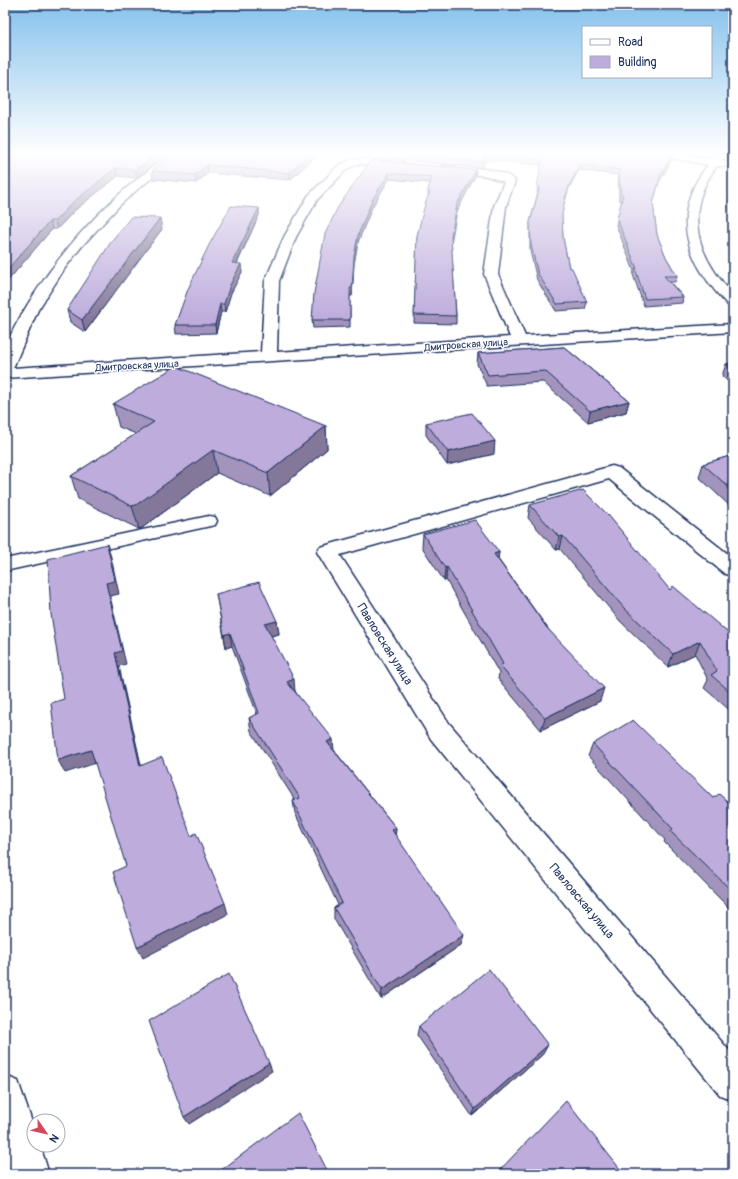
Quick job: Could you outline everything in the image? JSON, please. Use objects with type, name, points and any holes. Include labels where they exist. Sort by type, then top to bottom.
[{"type":"street","points":[[5,368],[30,311],[64,259],[111,209]]},
{"type":"street","points":[[269,357],[272,281],[290,237],[306,209]]},
{"type":"street","name":"Дмитровская улица","points":[[500,209],[491,274],[519,341]]},
{"type":"street","points":[[693,209],[692,222],[696,249],[716,284],[733,302]]},
{"type":"street","name":"Дмитровская улица","points":[[5,373],[733,328]]},
{"type":"street","name":"Павловская улица","points":[[733,569],[612,472],[327,552],[440,731],[733,1082]]},
{"type":"street","points":[[5,1094],[30,1174]]},
{"type":"lane","points":[[5,565],[209,521]]},
{"type":"building","points":[[5,209],[66,209],[55,221],[50,221],[5,272]]},
{"type":"building","points":[[229,209],[258,209],[232,263],[241,264],[230,285],[224,304],[220,304],[215,325],[175,325],[188,289],[209,245]]},
{"type":"building","points":[[337,209],[368,209],[358,235],[354,256],[352,288],[350,288],[350,320],[312,320],[314,293],[325,234]]},
{"type":"building","points":[[424,209],[456,209],[451,236],[456,316],[414,315],[417,236]]},
{"type":"building","points":[[534,209],[563,209],[563,238],[569,268],[572,268],[587,302],[557,304],[538,274],[531,245],[530,222]]},
{"type":"building","points":[[619,209],[654,209],[657,235],[666,257],[677,276],[664,276],[683,297],[645,299],[635,268],[637,269],[617,219]]},
{"type":"building","points":[[131,217],[160,218],[82,320],[67,310],[113,239]]},
{"type":"building","points":[[564,347],[629,401],[590,411],[545,371],[488,375],[478,353]]},
{"type":"building","points":[[733,363],[733,370],[726,364]]},
{"type":"building","points":[[176,366],[326,426],[268,473],[213,450],[136,505],[132,506],[71,476],[154,422],[113,404]]},
{"type":"building","points":[[472,413],[495,441],[448,452],[426,423]]},
{"type":"building","points":[[733,455],[733,491],[703,464]]},
{"type":"building","points":[[583,490],[609,516],[670,590],[673,586],[733,637],[733,694],[711,675],[717,671],[700,641],[673,654],[624,608],[563,536],[559,537],[530,505]]},
{"type":"building","points":[[475,520],[499,552],[494,554],[547,628],[604,688],[545,718],[500,666],[503,664],[447,567],[445,568],[423,534]]},
{"type":"building","points":[[107,544],[115,581],[106,583],[122,651],[115,653],[140,766],[162,757],[191,836],[196,833],[225,903],[137,947],[113,872],[126,866],[91,750],[58,760],[51,703],[64,699],[51,614],[48,559]]},
{"type":"building","points":[[259,582],[277,621],[265,624],[294,679],[287,682],[333,739],[327,742],[396,828],[392,830],[464,935],[382,990],[334,908],[342,903],[293,801],[300,798],[249,718],[259,713],[230,633],[224,635],[216,594]]},
{"type":"building","points":[[633,720],[713,798],[719,794],[733,806],[733,892],[670,831],[673,829],[593,744]]},
{"type":"building","points":[[489,969],[548,1045],[475,1109],[419,1026]]},
{"type":"building","points":[[229,974],[269,1063],[184,1117],[149,1021]]},
{"type":"building","points":[[566,1101],[624,1174],[496,1174]]},
{"type":"building","points":[[298,1113],[329,1174],[216,1174]]}]
